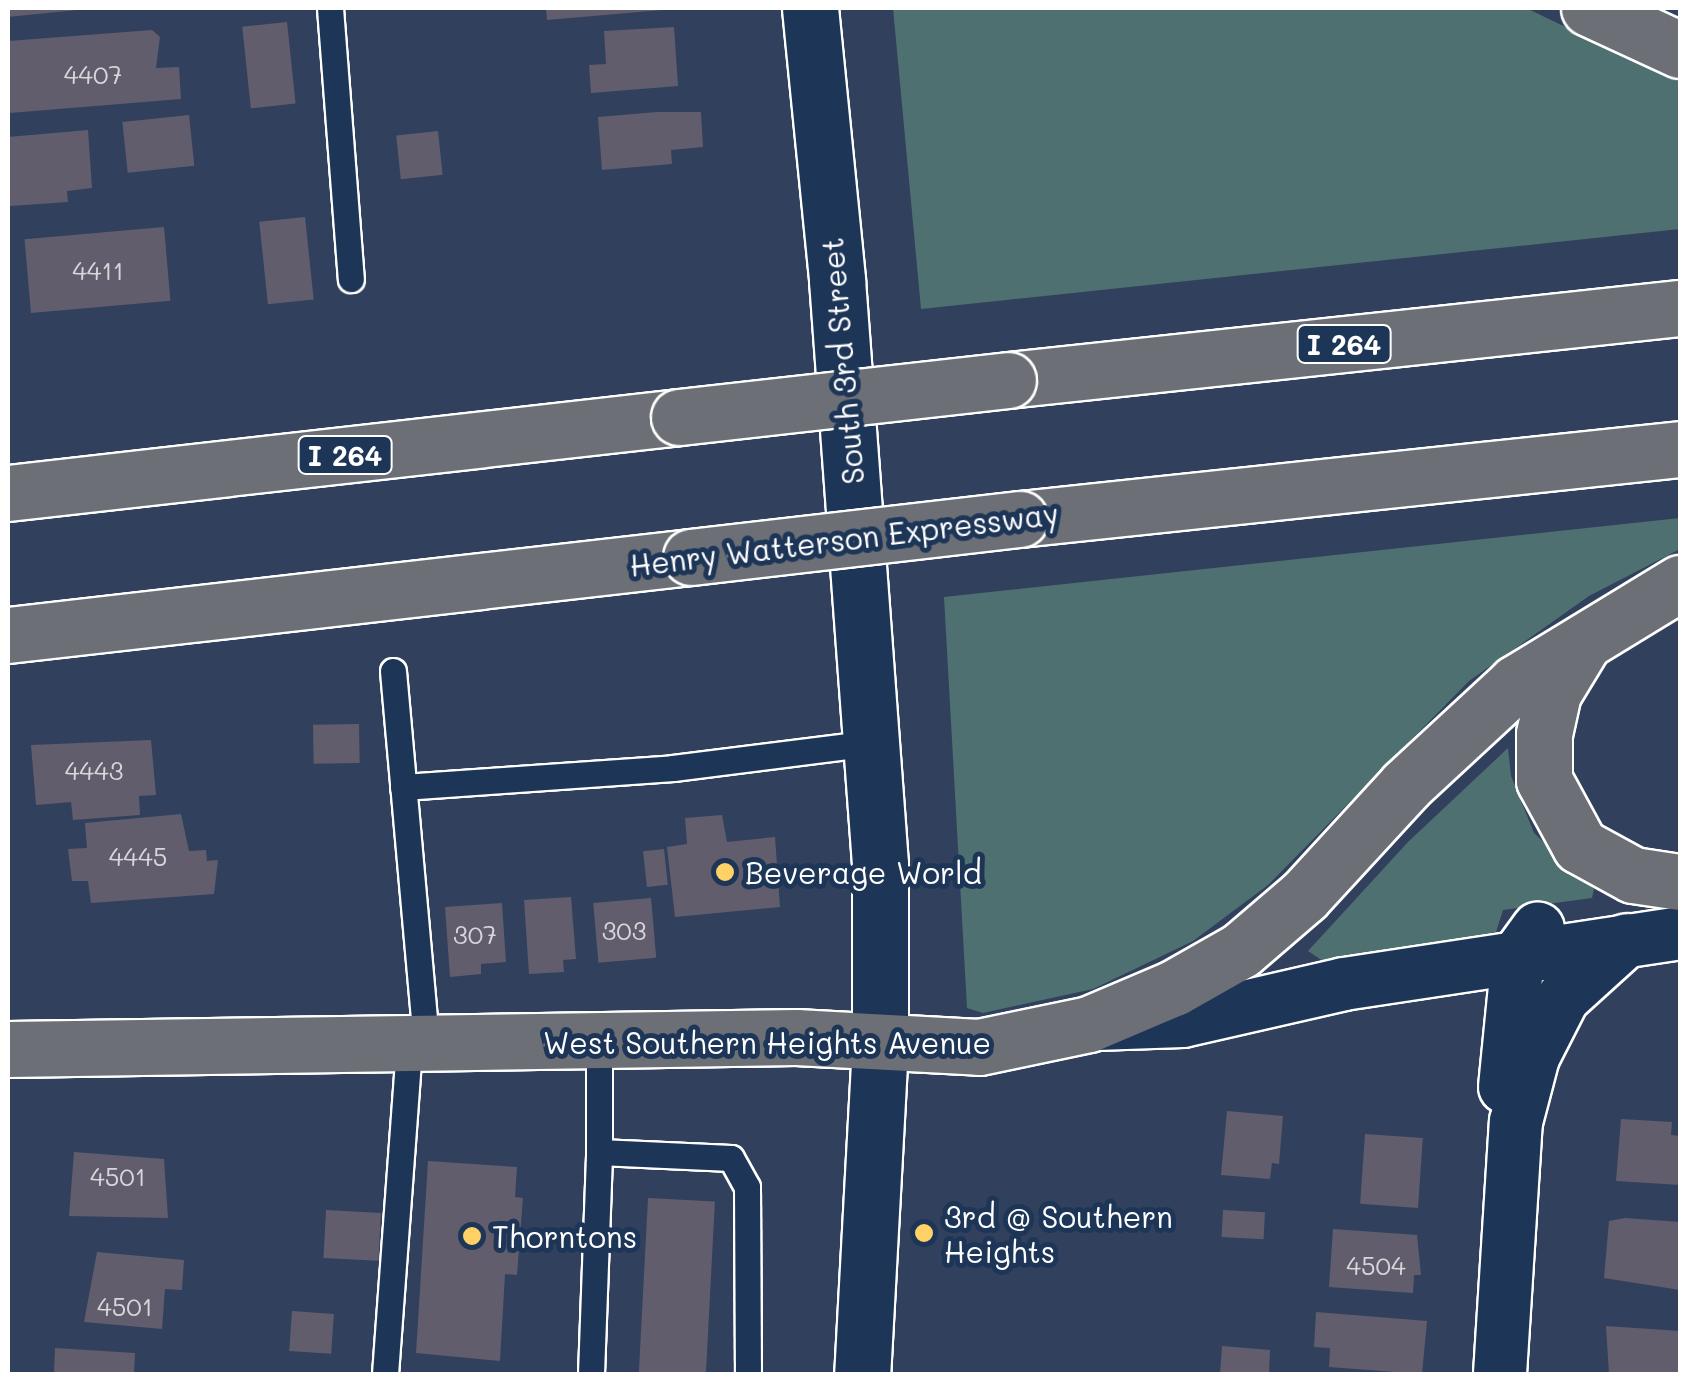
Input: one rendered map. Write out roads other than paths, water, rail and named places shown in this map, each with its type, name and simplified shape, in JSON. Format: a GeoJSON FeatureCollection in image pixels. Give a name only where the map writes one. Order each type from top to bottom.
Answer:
{"type":"FeatureCollection","features":[{"type":"Feature","properties":{"kind":"main road","name":"South 3rd Street"},"geometry":{"type":"LineString","coordinates":[[810,8],[872,743],[881,899],[880,1045],[862,1374]]}},
{"type":"Feature","properties":{"kind":"main road"},"geometry":{"type":"LineString","coordinates":[[1589,8],[1680,50]]}},
{"type":"Feature","properties":{"kind":"main road","name":"I 264"},"geometry":{"type":"LineString","coordinates":[[9,493],[1680,308]]}},
{"type":"Feature","properties":{"kind":"main road","name":"Henry Watterson Expressway"},"geometry":{"type":"LineString","coordinates":[[16,634],[1020,519],[1680,449]]}},
{"type":"Feature","properties":{"kind":"main road"},"geometry":{"type":"LineString","coordinates":[[1089,1024],[1174,988],[1241,950],[1304,896],[1406,785],[1516,683],[1588,635],[1680,583]]}},
{"type":"Feature","properties":{"kind":"main road"},"geometry":{"type":"LineString","coordinates":[[1588,635],[1553,693],[1544,734],[1544,780],[1580,846],[1634,875],[1680,882]]}},
{"type":"Feature","properties":{"kind":"main road","name":"West Southern Heights Avenue"},"geometry":{"type":"LineString","coordinates":[[8,1049],[796,1037],[880,1045],[979,1047],[1089,1024]]}},
{"type":"Feature","properties":{"kind":"street"},"geometry":{"type":"LineString","coordinates":[[1516,1122],[1504,1096],[1518,956],[1544,921],[1680,904]]}},
{"type":"Feature","properties":{"kind":"street","name":"West Southern Heights Avenue"},"geometry":{"type":"LineString","coordinates":[[1089,1024],[1183,1021],[1518,956],[1680,933]]}},
{"type":"Feature","properties":{"kind":"street"},"geometry":{"type":"LineString","coordinates":[[1500,1374],[1516,1122],[1534,1057],[1563,998],[1628,940]]}},
{"type":"Feature","properties":{"kind":"lane"},"geometry":{"type":"LineString","coordinates":[[330,8],[351,279]]}},
{"type":"Feature","properties":{"kind":"lane"},"geometry":{"type":"LineString","coordinates":[[385,1374],[418,1044],[393,671]]}},
{"type":"Feature","properties":{"kind":"lane"},"geometry":{"type":"LineString","coordinates":[[402,786],[673,768],[872,743]]}},
{"type":"Feature","properties":{"kind":"lane"},"geometry":{"type":"LineString","coordinates":[[591,1374],[599,1041]]}},
{"type":"Feature","properties":{"kind":"lane"},"geometry":{"type":"LineString","coordinates":[[599,1152],[731,1158],[747,1187],[753,1331],[748,1374]]}},
{"type":"Feature","properties":{"kind":"place","name":"Beverage World"},"geometry":{"type":"Point","coordinates":[725,872]}},
{"type":"Feature","properties":{"kind":"place","name":"3rd @ Southern Heights"},"geometry":{"type":"Point","coordinates":[924,1233]}},
{"type":"Feature","properties":{"kind":"place","name":"Thorntons"},"geometry":{"type":"Point","coordinates":[472,1236]}}]}
